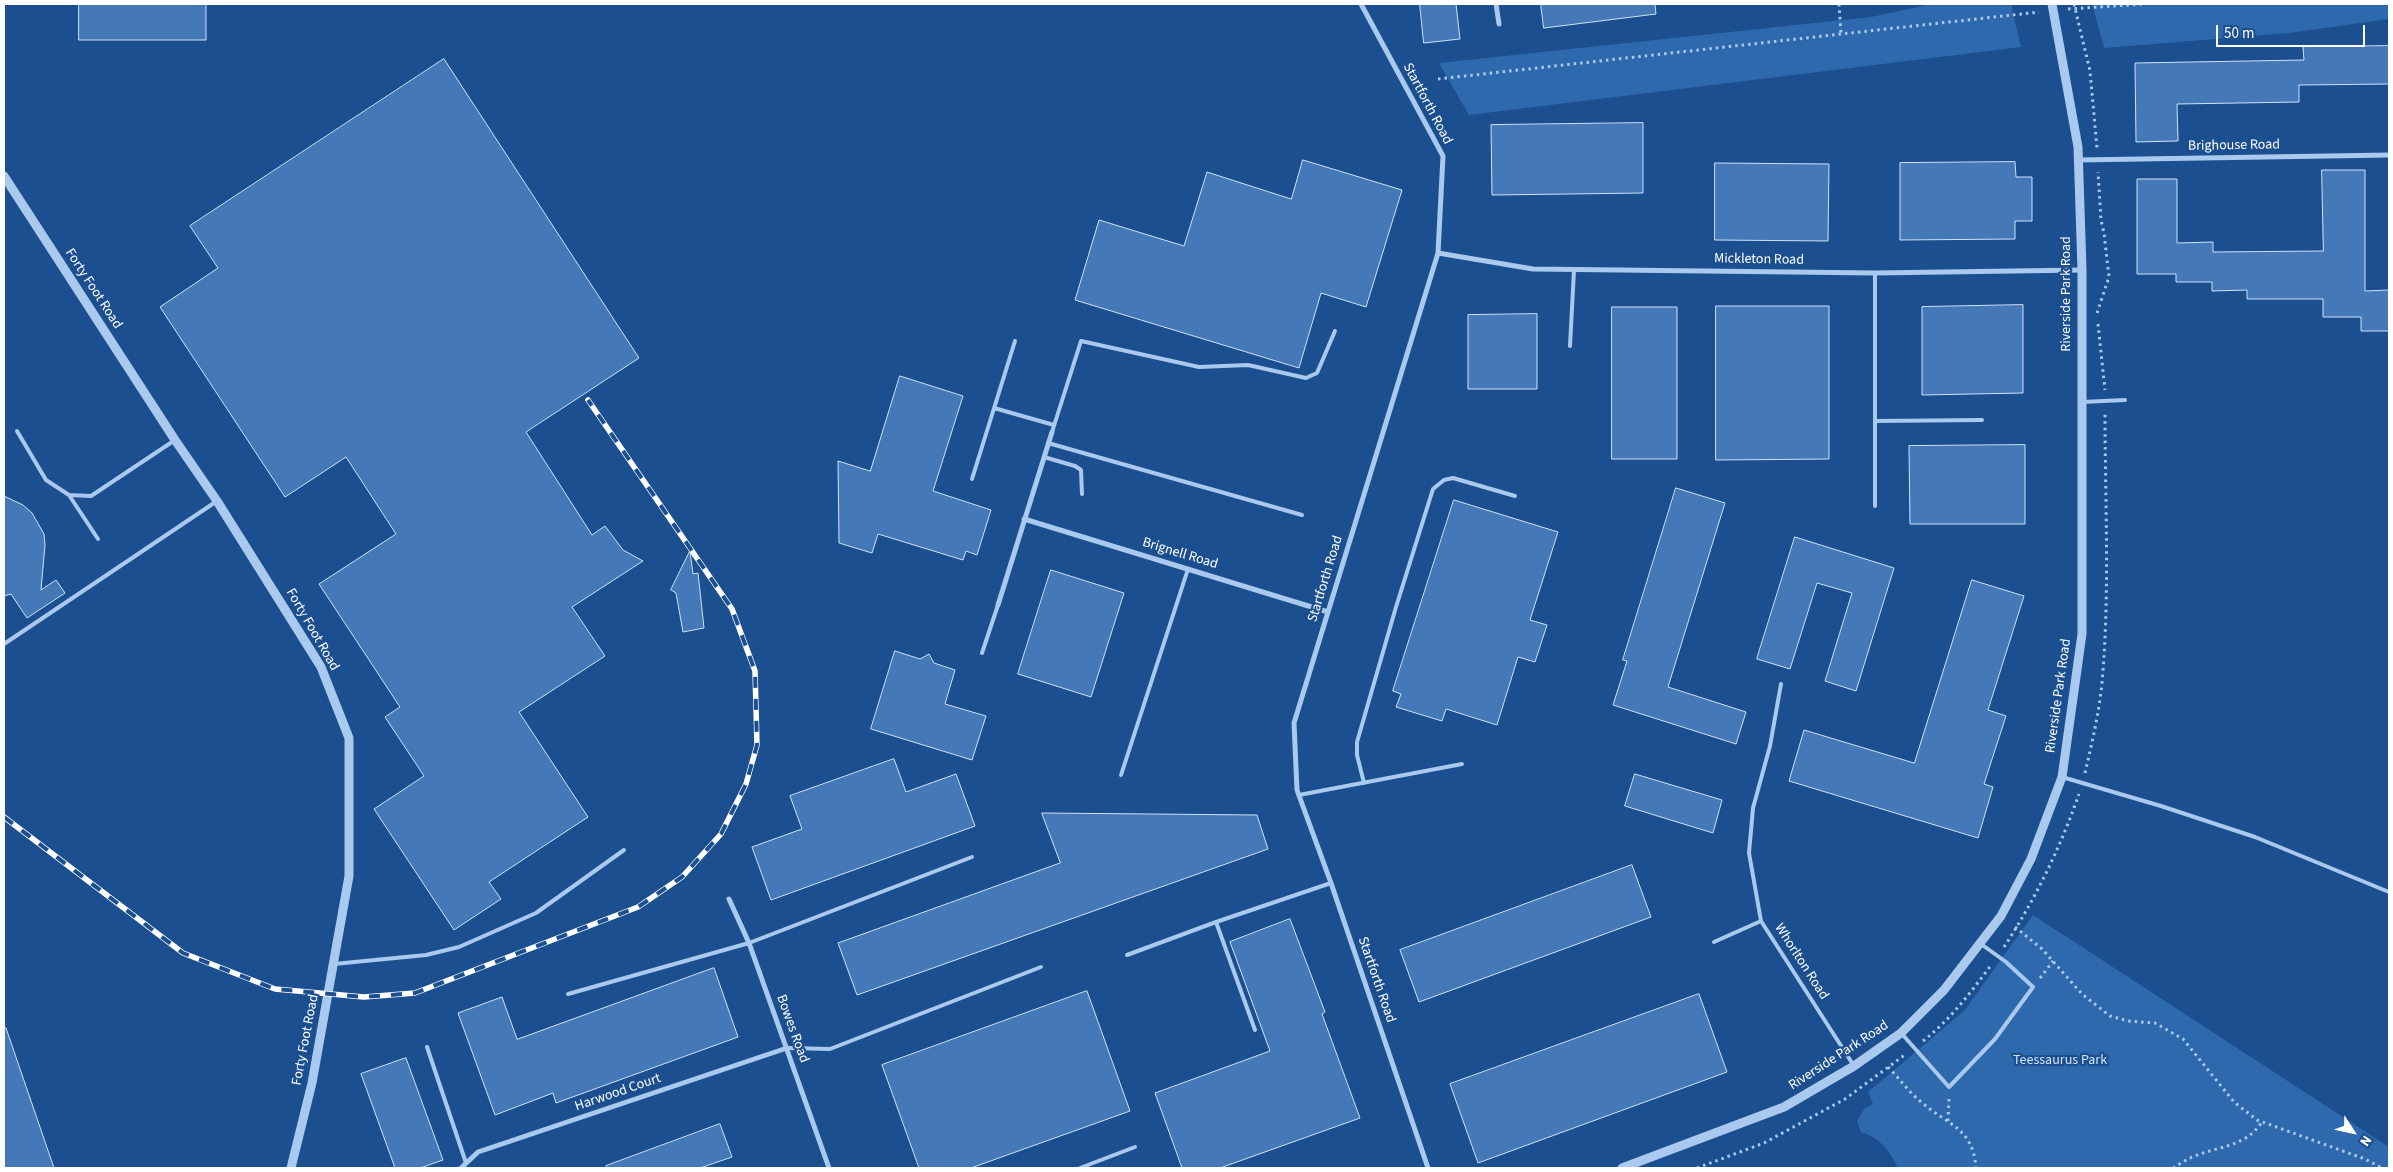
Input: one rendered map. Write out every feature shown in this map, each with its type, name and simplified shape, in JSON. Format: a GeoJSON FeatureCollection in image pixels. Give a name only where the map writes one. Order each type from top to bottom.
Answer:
{"type":"FeatureCollection","features":[{"type":"Feature","properties":{"kind":"street","name":"Startforth Road"},"geometry":{"type":"LineString","coordinates":[[1360,4],[1443,156],[1438,253],[1294,723],[1299,795],[1428,1168]]}},
{"type":"Feature","properties":{"kind":"street"},"geometry":{"type":"LineString","coordinates":[[1496,4],[1499,24]]}},
{"type":"Feature","properties":{"kind":"street","name":"Riverside Park Road"},"geometry":{"type":"LineString","coordinates":[[1622,1168],[1784,1107],[1854,1066],[1901,1033],[1944,990],[2001,916],[2031,859],[2062,777],[2082,634],[2082,270],[2078,147],[2053,7]]}},
{"type":"Feature","properties":{"kind":"street","name":"Brighouse Road"},"geometry":{"type":"LineString","coordinates":[[2079,160],[2389,155]]}},
{"type":"Feature","properties":{"kind":"street","name":"Forty Foot Road"},"geometry":{"type":"LineString","coordinates":[[4,176],[175,440],[217,501],[322,667],[349,738],[349,876],[312,1083],[291,1168]]}},
{"type":"Feature","properties":{"kind":"street","name":"Mickleton Road"},"geometry":{"type":"LineString","coordinates":[[1438,253],[1533,269],[1876,273],[2082,270]]}},
{"type":"Feature","properties":{"kind":"street"},"geometry":{"type":"LineString","coordinates":[[998,605],[1052,432]]}},
{"type":"Feature","properties":{"kind":"street","name":"Brignell Road"},"geometry":{"type":"LineString","coordinates":[[1024,519],[1328,612]]}},
{"type":"Feature","properties":{"kind":"street","name":"Bowes Road"},"geometry":{"type":"LineString","coordinates":[[729,899],[750,943],[829,1168]]}},
{"type":"Feature","properties":{"kind":"street","name":"Harwood Court"},"geometry":{"type":"LineString","coordinates":[[461,1168],[478,1152],[787,1048]]}},
{"type":"Feature","properties":{"kind":"lane"},"geometry":{"type":"LineString","coordinates":[[1570,346],[1574,270]]}},
{"type":"Feature","properties":{"kind":"lane"},"geometry":{"type":"LineString","coordinates":[[1875,506],[1876,273]]}},
{"type":"Feature","properties":{"kind":"lane"},"geometry":{"type":"LineString","coordinates":[[1052,432],[1081,341],[1199,367],[1248,365],[1306,378],[1318,373],[1335,331]]}},
{"type":"Feature","properties":{"kind":"lane"},"geometry":{"type":"LineString","coordinates":[[972,479],[1015,340]]}},
{"type":"Feature","properties":{"kind":"lane"},"geometry":{"type":"LineString","coordinates":[[2082,402],[2125,400]]}},
{"type":"Feature","properties":{"kind":"lane"},"geometry":{"type":"LineString","coordinates":[[994,408],[1054,425]]}},
{"type":"Feature","properties":{"kind":"lane"},"geometry":{"type":"LineString","coordinates":[[1875,421],[1982,420]]}},
{"type":"Feature","properties":{"kind":"lane"},"geometry":{"type":"LineString","coordinates":[[18,431],[46,480],[70,496],[98,539]]}},
{"type":"Feature","properties":{"kind":"lane"},"geometry":{"type":"LineString","coordinates":[[70,496],[91,496],[175,440]]}},
{"type":"Feature","properties":{"kind":"lane"},"geometry":{"type":"LineString","coordinates":[[1048,443],[1302,515]]}},
{"type":"Feature","properties":{"kind":"lane"},"geometry":{"type":"LineString","coordinates":[[1044,457],[1075,466],[1080,470],[1082,494]]}},
{"type":"Feature","properties":{"kind":"lane"},"geometry":{"type":"LineString","coordinates":[[1364,783],[1357,755],[1357,742],[1433,489],[1444,480],[1453,478],[1515,496]]}},
{"type":"Feature","properties":{"kind":"lane"},"geometry":{"type":"LineString","coordinates":[[4,644],[217,501]]}},
{"type":"Feature","properties":{"kind":"lane"},"geometry":{"type":"LineString","coordinates":[[1122,775],[1188,569]]}},
{"type":"Feature","properties":{"kind":"lane"},"geometry":{"type":"LineString","coordinates":[[982,653],[998,605]]}},
{"type":"Feature","properties":{"kind":"lane","name":"Whorlton Road"},"geometry":{"type":"LineString","coordinates":[[1781,684],[1770,746],[1753,808],[1749,853],[1761,921],[1854,1066]]}},
{"type":"Feature","properties":{"kind":"lane"},"geometry":{"type":"LineString","coordinates":[[1299,795],[1462,764]]}},
{"type":"Feature","properties":{"kind":"lane"},"geometry":{"type":"LineString","coordinates":[[2062,777],[2161,806],[2254,837],[2389,892]]}},
{"type":"Feature","properties":{"kind":"lane"},"geometry":{"type":"LineString","coordinates":[[334,964],[426,955],[459,947],[536,913],[624,850]]}},
{"type":"Feature","properties":{"kind":"lane"},"geometry":{"type":"LineString","coordinates":[[568,994],[750,943],[972,857]]}},
{"type":"Feature","properties":{"kind":"lane"},"geometry":{"type":"LineString","coordinates":[[1128,955],[1216,922],[1331,883]]}},
{"type":"Feature","properties":{"kind":"lane"},"geometry":{"type":"LineString","coordinates":[[1714,942],[1761,921]]}},
{"type":"Feature","properties":{"kind":"lane"},"geometry":{"type":"LineString","coordinates":[[1216,922],[1255,1030]]}},
{"type":"Feature","properties":{"kind":"lane"},"geometry":{"type":"LineString","coordinates":[[1901,1033],[1949,1087],[1995,1039],[2033,986],[1981,944]]}},
{"type":"Feature","properties":{"kind":"lane"},"geometry":{"type":"LineString","coordinates":[[787,1048],[830,1049],[1041,967]]}},
{"type":"Feature","properties":{"kind":"lane"},"geometry":{"type":"LineString","coordinates":[[427,1047],[466,1163]]}},
{"type":"Feature","properties":{"kind":"lane"},"geometry":{"type":"LineString","coordinates":[[1080,1168],[1135,1147]]}},
{"type":"Feature","properties":{"kind":"path"},"geometry":{"type":"LineString","coordinates":[[1839,4],[1841,34]]}},
{"type":"Feature","properties":{"kind":"path"},"geometry":{"type":"LineString","coordinates":[[1438,79],[1841,34],[2053,7],[2144,4]]}},
{"type":"Feature","properties":{"kind":"path"},"geometry":{"type":"LineString","coordinates":[[2001,916],[2042,949],[2082,994],[2110,1016],[2128,1021],[2155,1023],[2183,1039],[2234,1102],[2262,1122],[2365,1159],[2382,1168]]}},
{"type":"Feature","properties":{"kind":"path"},"geometry":{"type":"LineString","coordinates":[[2033,986],[2053,961]]}},
{"type":"Feature","properties":{"kind":"path"},"geometry":{"type":"LineString","coordinates":[[1697,1168],[1764,1143],[1845,1099],[1888,1067],[1918,1099],[1961,1132],[1975,1150],[1976,1168]]}},
{"type":"Feature","properties":{"kind":"path"},"geometry":{"type":"LineString","coordinates":[[1948,1121],[1949,1087]]}},
{"type":"Feature","properties":{"kind":"path"},"geometry":{"type":"LineString","coordinates":[[2172,1168],[2190,1158],[2243,1141],[2255,1132],[2262,1122]]}},
{"type":"Feature","properties":{"kind":"green space"},"geometry":{"type":"Polygon","coordinates":[[[1932,4],[2011,4],[2021,47],[1469,115],[1439,63],[1871,17],[1932,4]]]}},
{"type":"Feature","properties":{"kind":"green space"},"geometry":{"type":"Polygon","coordinates":[[[2092,4],[2389,4],[2389,19],[2289,33],[2104,48],[2092,4]]]}},
{"type":"Feature","properties":{"kind":"green space","name":"Teessaurus Park"},"geometry":{"type":"Polygon","coordinates":[[[2033,915],[2389,1147],[2389,1168],[1898,1168],[1884,1146],[1874,1138],[1861,1132],[1857,1121],[1864,1109],[1873,1104],[1868,1092],[1964,1011],[2033,915]]]}},
{"type":"Feature","properties":{"kind":"building"},"geometry":{"type":"Polygon","coordinates":[[[79,4],[206,4],[206,40],[79,40],[79,4]]]}},
{"type":"Feature","properties":{"kind":"building"},"geometry":{"type":"Polygon","coordinates":[[[1420,4],[1456,4],[1460,39],[1424,43],[1420,4]]]}},
{"type":"Feature","properties":{"kind":"building"},"geometry":{"type":"Polygon","coordinates":[[[1541,4],[1655,4],[1656,14],[1544,28],[1541,4]]]}},
{"type":"Feature","properties":{"kind":"building"},"geometry":{"type":"Polygon","coordinates":[[[2389,46],[2389,84],[2299,85],[2299,102],[2177,104],[2178,141],[2136,142],[2135,63],[2304,60],[2303,47],[2389,46]]]}},
{"type":"Feature","properties":{"kind":"building"},"geometry":{"type":"Polygon","coordinates":[[[444,59],[639,358],[526,432],[592,535],[605,526],[623,550],[643,561],[572,607],[605,656],[519,712],[588,817],[489,882],[501,899],[454,930],[374,809],[424,776],[385,717],[400,707],[319,584],[396,534],[346,457],[285,497],[160,307],[218,268],[190,226],[444,59]]]}},
{"type":"Feature","properties":{"kind":"building"},"geometry":{"type":"Polygon","coordinates":[[[1643,123],[1643,193],[1492,195],[1491,125],[1643,123]]]}},
{"type":"Feature","properties":{"kind":"building"},"geometry":{"type":"Polygon","coordinates":[[[1303,160],[1402,190],[1366,307],[1321,293],[1299,368],[1075,300],[1099,220],[1184,246],[1207,172],[1291,199],[1303,160]]]}},
{"type":"Feature","properties":{"kind":"building"},"geometry":{"type":"Polygon","coordinates":[[[2015,162],[2016,177],[2032,177],[2032,221],[2015,221],[2015,239],[1900,240],[1900,163],[2015,162]]]}},
{"type":"Feature","properties":{"kind":"building"},"geometry":{"type":"Polygon","coordinates":[[[1715,163],[1829,164],[1828,241],[1715,240],[1715,163]]]}},
{"type":"Feature","properties":{"kind":"building"},"geometry":{"type":"Polygon","coordinates":[[[2322,170],[2365,170],[2365,291],[2389,290],[2389,331],[2361,331],[2361,317],[2323,317],[2323,299],[2247,299],[2247,290],[2212,291],[2212,282],[2176,282],[2176,274],[2137,274],[2137,179],[2177,179],[2177,243],[2213,242],[2213,252],[2323,251],[2322,170]]]}},
{"type":"Feature","properties":{"kind":"building"},"geometry":{"type":"Polygon","coordinates":[[[2023,305],[2023,393],[1922,395],[1922,307],[2023,305]]]}},
{"type":"Feature","properties":{"kind":"building"},"geometry":{"type":"Polygon","coordinates":[[[1716,306],[1829,306],[1829,459],[1716,460],[1716,306]]]}},
{"type":"Feature","properties":{"kind":"building"},"geometry":{"type":"Polygon","coordinates":[[[1612,307],[1677,307],[1677,459],[1612,459],[1612,307]]]}},
{"type":"Feature","properties":{"kind":"building"},"geometry":{"type":"Polygon","coordinates":[[[1537,314],[1537,389],[1468,389],[1468,315],[1537,314]]]}},
{"type":"Feature","properties":{"kind":"building"},"geometry":{"type":"Polygon","coordinates":[[[900,376],[963,396],[933,491],[991,510],[977,555],[966,551],[963,560],[878,534],[872,553],[839,543],[838,461],[870,471],[900,376]]]}},
{"type":"Feature","properties":{"kind":"building"},"geometry":{"type":"Polygon","coordinates":[[[2025,445],[2025,524],[1910,524],[1909,446],[2025,445]]]}},
{"type":"Feature","properties":{"kind":"building"},"geometry":{"type":"Polygon","coordinates":[[[1676,488],[1725,503],[1668,687],[1746,712],[1736,744],[1613,705],[1627,661],[1623,660],[1676,488]]]}},
{"type":"Feature","properties":{"kind":"building"},"geometry":{"type":"Polygon","coordinates":[[[4,496],[23,505],[32,513],[44,534],[45,545],[41,590],[56,580],[65,593],[27,618],[11,594],[4,596],[4,496]]]}},
{"type":"Feature","properties":{"kind":"building"},"geometry":{"type":"Polygon","coordinates":[[[1454,500],[1558,532],[1530,620],[1547,625],[1535,662],[1518,657],[1497,725],[1446,709],[1442,721],[1396,707],[1401,694],[1393,691],[1454,500]]]}},
{"type":"Feature","properties":{"kind":"building"},"geometry":{"type":"Polygon","coordinates":[[[1795,537],[1894,568],[1856,691],[1825,681],[1852,593],[1817,583],[1790,669],[1757,659],[1795,537]]]}},
{"type":"Feature","properties":{"kind":"building"},"geometry":{"type":"Polygon","coordinates":[[[690,551],[693,574],[698,573],[704,628],[683,632],[676,593],[671,590],[690,551]]]}},
{"type":"Feature","properties":{"kind":"building"},"geometry":{"type":"Polygon","coordinates":[[[1051,570],[1124,593],[1091,697],[1018,674],[1051,570]]]}},
{"type":"Feature","properties":{"kind":"building"},"geometry":{"type":"Polygon","coordinates":[[[1972,580],[2024,596],[1988,710],[2006,716],[1984,784],[1993,787],[1978,838],[1789,781],[1804,730],[1914,763],[1972,580]]]}},
{"type":"Feature","properties":{"kind":"building"},"geometry":{"type":"Polygon","coordinates":[[[895,651],[920,659],[929,654],[934,663],[955,670],[945,704],[986,716],[972,760],[871,729],[895,651]]]}},
{"type":"Feature","properties":{"kind":"building"},"geometry":{"type":"Polygon","coordinates":[[[894,759],[906,792],[956,774],[975,826],[771,900],[752,847],[802,829],[790,796],[894,759]]]}},
{"type":"Feature","properties":{"kind":"building"},"geometry":{"type":"Polygon","coordinates":[[[1635,774],[1722,800],[1713,833],[1625,806],[1635,774]]]}},
{"type":"Feature","properties":{"kind":"building"},"geometry":{"type":"Polygon","coordinates":[[[1042,813],[1257,815],[1268,849],[857,995],[838,943],[1060,863],[1042,813]]]}},
{"type":"Feature","properties":{"kind":"building"},"geometry":{"type":"Polygon","coordinates":[[[1632,865],[1651,917],[1419,1002],[1400,950],[1632,865]]]}},
{"type":"Feature","properties":{"kind":"building"},"geometry":{"type":"Polygon","coordinates":[[[1290,919],[1325,1012],[1322,1014],[1360,1118],[1220,1168],[1182,1168],[1155,1093],[1270,1051],[1230,942],[1290,919]]]}},
{"type":"Feature","properties":{"kind":"building"},"geometry":{"type":"Polygon","coordinates":[[[714,968],[738,1037],[556,1103],[553,1093],[495,1115],[458,1013],[502,997],[517,1039],[714,968]]]}},
{"type":"Feature","properties":{"kind":"building"},"geometry":{"type":"Polygon","coordinates":[[[1087,991],[1130,1111],[971,1168],[919,1168],[882,1065],[1087,991]]]}},
{"type":"Feature","properties":{"kind":"building"},"geometry":{"type":"Polygon","coordinates":[[[1699,994],[1727,1072],[1478,1163],[1450,1084],[1699,994]]]}},
{"type":"Feature","properties":{"kind":"building"},"geometry":{"type":"Polygon","coordinates":[[[6,1028],[54,1168],[4,1168],[4,1029],[6,1028]]]}},
{"type":"Feature","properties":{"kind":"building"},"geometry":{"type":"Polygon","coordinates":[[[406,1058],[443,1160],[420,1168],[395,1168],[361,1074],[406,1058]]]}},
{"type":"Feature","properties":{"kind":"building"},"geometry":{"type":"Polygon","coordinates":[[[720,1124],[732,1157],[700,1168],[606,1168],[606,1166],[720,1124]]]}},
{"type":"Feature","properties":{"kind":"railway"},"geometry":{"type":"LineString","coordinates":[[4,817],[183,953],[275,989],[364,997],[415,993],[638,907],[682,877],[721,834],[746,784],[757,745],[755,671],[732,609],[588,400]]}}]}
